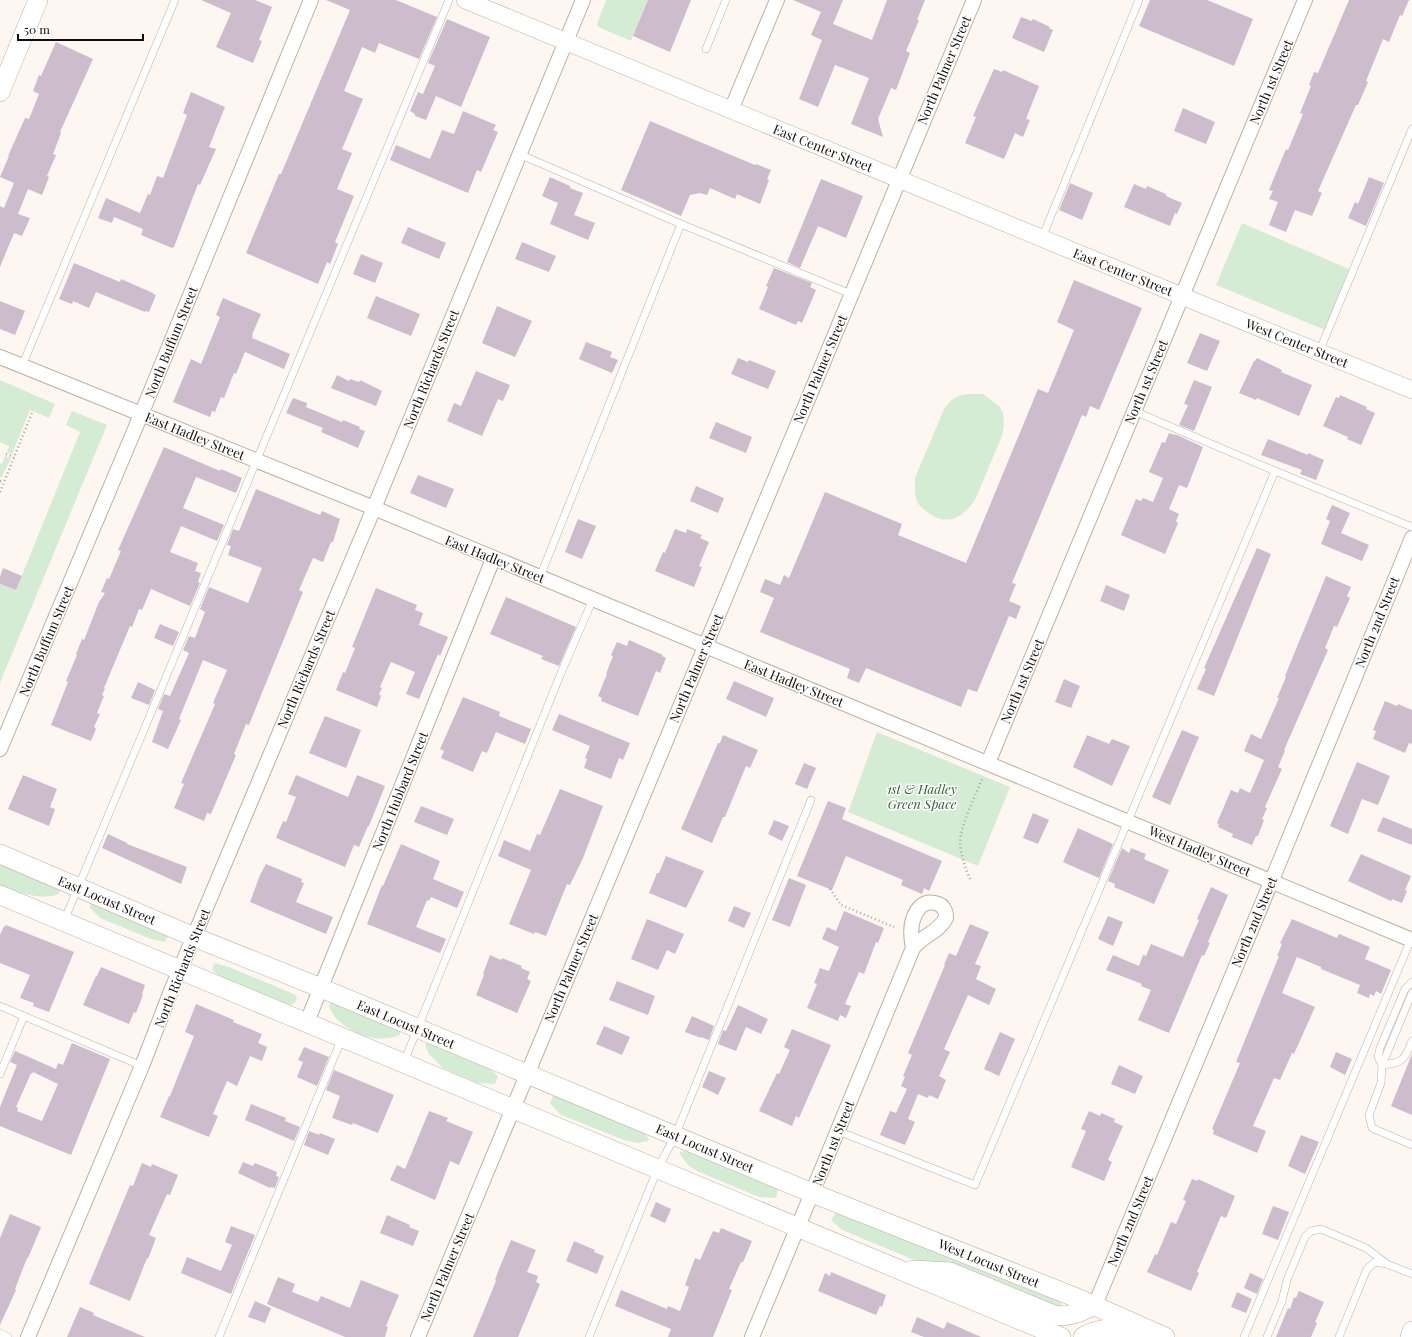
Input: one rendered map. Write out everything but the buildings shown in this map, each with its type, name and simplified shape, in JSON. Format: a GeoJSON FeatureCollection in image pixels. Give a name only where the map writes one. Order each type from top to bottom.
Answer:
{"type":"FeatureCollection","features":[{"type":"Feature","properties":{"kind":"main road"},"geometry":{"type":"LineString","coordinates":[[0,92],[38,0]]}},
{"type":"Feature","properties":{"kind":"main road","name":"East Locust Street"},"geometry":{"type":"LineString","coordinates":[[0,854],[194,937],[321,988],[812,1193]]}},
{"type":"Feature","properties":{"kind":"main road"},"geometry":{"type":"LineString","coordinates":[[0,895],[1061,1337]]}},
{"type":"Feature","properties":{"kind":"main road","name":"West Locust Street"},"geometry":{"type":"LineString","coordinates":[[812,1193],[1094,1306],[1165,1337]]}},
{"type":"Feature","properties":{"kind":"main road"},"geometry":{"type":"LineString","coordinates":[[901,1270],[950,1272],[1054,1315],[1075,1315],[1094,1306]]}},
{"type":"Feature","properties":{"kind":"main road"},"geometry":{"type":"LineString","coordinates":[[1083,1337],[1095,1331],[1110,1327],[1123,1330],[1139,1337]]}},
{"type":"Feature","properties":{"kind":"main road"},"geometry":{"type":"LineString","coordinates":[[1410,1337],[1412,1331]]}},
{"type":"Feature","properties":{"kind":"street","name":"North Buffum Street"},"geometry":{"type":"LineString","coordinates":[[0,749],[141,414],[311,0]]}},
{"type":"Feature","properties":{"kind":"street","name":"East Center Street"},"geometry":{"type":"LineString","coordinates":[[465,0],[1182,296]]}},
{"type":"Feature","properties":{"kind":"street","name":"North Richards Street"},"geometry":{"type":"LineString","coordinates":[[28,1337],[374,508],[583,0]]}},
{"type":"Feature","properties":{"kind":"street"},"geometry":{"type":"LineString","coordinates":[[731,110],[776,0]]}},
{"type":"Feature","properties":{"kind":"street","name":"North Palmer Street"},"geometry":{"type":"LineString","coordinates":[[418,1337],[974,0]]}},
{"type":"Feature","properties":{"kind":"street","name":"North 1st Street"},"geometry":{"type":"LineString","coordinates":[[988,763],[1305,0]]}},
{"type":"Feature","properties":{"kind":"street","name":"West Center Street"},"geometry":{"type":"LineString","coordinates":[[1182,296],[1412,390]]}},
{"type":"Feature","properties":{"kind":"street","name":"East Hadley Street"},"geometry":{"type":"LineString","coordinates":[[0,357],[374,508],[493,559],[540,577],[988,763]]}},
{"type":"Feature","properties":{"kind":"street","name":"North 2nd Street"},"geometry":{"type":"LineString","coordinates":[[1094,1306],[1412,538]]}},
{"type":"Feature","properties":{"kind":"street","name":"North Hubbard Street"},"geometry":{"type":"LineString","coordinates":[[307,1022],[493,559]]}},
{"type":"Feature","properties":{"kind":"street","name":"West Hadley Street"},"geometry":{"type":"LineString","coordinates":[[988,763],[1411,938]]}},
{"type":"Feature","properties":{"kind":"street","name":"North 1st Street"},"geometry":{"type":"LineString","coordinates":[[752,1337],[913,948]]}},
{"type":"Feature","properties":{"kind":"lane"},"geometry":{"type":"LineString","coordinates":[[22,366],[175,0]]}},
{"type":"Feature","properties":{"kind":"lane"},"geometry":{"type":"LineString","coordinates":[[64,922],[449,0]]}},
{"type":"Feature","properties":{"kind":"lane"},"geometry":{"type":"LineString","coordinates":[[706,49],[726,0]]}},
{"type":"Feature","properties":{"kind":"lane"},"geometry":{"type":"LineString","coordinates":[[1042,238],[1139,0]]}},
{"type":"Feature","properties":{"kind":"lane"},"geometry":{"type":"LineString","coordinates":[[1319,352],[1412,128]]}},
{"type":"Feature","properties":{"kind":"lane"},"geometry":{"type":"LineString","coordinates":[[519,154],[681,224],[851,294]]}},
{"type":"Feature","properties":{"kind":"lane"},"geometry":{"type":"LineString","coordinates":[[540,577],[681,224]]}},
{"type":"Feature","properties":{"kind":"lane"},"geometry":{"type":"LineString","coordinates":[[1134,411],[1412,527]]}},
{"type":"Feature","properties":{"kind":"lane"},"geometry":{"type":"LineString","coordinates":[[838,1130],[975,1185],[1275,471]]}},
{"type":"Feature","properties":{"kind":"lane"},"geometry":{"type":"LineString","coordinates":[[403,1062],[418,1029],[561,673],[593,599]]}},
{"type":"Feature","properties":{"kind":"lane"},"geometry":{"type":"LineString","coordinates":[[589,1337],[658,1168],[675,1136],[811,800]]}},
{"type":"Feature","properties":{"kind":"lane"},"geometry":{"type":"LineString","coordinates":[[1244,1337],[1411,938]]}},
{"type":"Feature","properties":{"kind":"lane"},"geometry":{"type":"LineString","coordinates":[[1382,1065],[1378,1057],[1380,1048],[1405,989],[1412,982]]}},
{"type":"Feature","properties":{"kind":"lane"},"geometry":{"type":"LineString","coordinates":[[1412,993],[1382,1065],[1381,1083],[1369,1115],[1372,1128],[1412,1145]]}},
{"type":"Feature","properties":{"kind":"lane"},"geometry":{"type":"LineString","coordinates":[[0,1006],[142,1066]]}},
{"type":"Feature","properties":{"kind":"lane"},"geometry":{"type":"LineString","coordinates":[[0,1074],[24,1016]]}},
{"type":"Feature","properties":{"kind":"lane"},"geometry":{"type":"LineString","coordinates":[[218,1337],[342,1037]]}},
{"type":"Feature","properties":{"kind":"lane"},"geometry":{"type":"LineString","coordinates":[[1382,1065],[1399,1063],[1405,1057],[1412,1041]]}},
{"type":"Feature","properties":{"kind":"lane"},"geometry":{"type":"LineString","coordinates":[[1267,1337],[1282,1301],[1287,1280],[1305,1237],[1312,1231],[1321,1229],[1366,1248],[1387,1264]]}},
{"type":"Feature","properties":{"kind":"lane"},"geometry":{"type":"LineString","coordinates":[[1339,1337],[1367,1268],[1375,1262],[1387,1264],[1412,1274]]}},
{"type":"Feature","properties":{"kind":"lane"},"geometry":{"type":"LineString","coordinates":[[0,1333],[8,1337]]}},
{"type":"Feature","properties":{"kind":"path"},"geometry":{"type":"LineString","coordinates":[[0,492],[32,412]]}},
{"type":"Feature","properties":{"kind":"path"},"geometry":{"type":"LineString","coordinates":[[6,454],[14,457]]}},
{"type":"Feature","properties":{"kind":"path"},"geometry":{"type":"LineString","coordinates":[[0,481],[4,482]]}},
{"type":"Feature","properties":{"kind":"path"},"geometry":{"type":"LineString","coordinates":[[970,879],[965,866],[960,840],[963,828],[982,779]]}},
{"type":"Feature","properties":{"kind":"path"},"geometry":{"type":"LineString","coordinates":[[830,889],[841,905],[894,927]]}},
{"type":"Feature","properties":{"kind":"green space"},"geometry":{"type":"Polygon","coordinates":[[[606,0],[648,0],[631,41],[598,27],[597,24],[606,0]]]}},
{"type":"Feature","properties":{"kind":"green space"},"geometry":{"type":"Polygon","coordinates":[[[1242,223],[1349,269],[1325,330],[1216,285],[1242,223]]]}},
{"type":"Feature","properties":{"kind":"green space"},"geometry":{"type":"Polygon","coordinates":[[[0,380],[55,404],[49,418],[30,410],[12,454],[7,452],[9,446],[0,442],[0,380]]]}},
{"type":"Feature","properties":{"kind":"green space"},"geometry":{"type":"Polygon","coordinates":[[[983,394],[999,406],[1003,413],[1004,425],[1002,436],[975,500],[960,516],[948,520],[941,519],[934,517],[927,512],[918,502],[915,492],[915,478],[944,409],[955,398],[961,395],[983,394]]]}},
{"type":"Feature","properties":{"kind":"green space"},"geometry":{"type":"Polygon","coordinates":[[[72,411],[107,425],[0,683],[0,584],[16,590],[80,432],[66,425],[72,411]]]}},
{"type":"Feature","properties":{"kind":"green space"},"geometry":{"type":"Polygon","coordinates":[[[5,456],[11,458],[2,477],[0,477],[0,463],[2,464],[5,456]]]}},
{"type":"Feature","properties":{"kind":"green space","name":"1st & Hadley Green Space"},"geometry":{"type":"Polygon","coordinates":[[[877,732],[1010,787],[978,866],[848,812],[877,732]]]}},
{"type":"Feature","properties":{"kind":"green space"},"geometry":{"type":"Polygon","coordinates":[[[0,864],[56,887],[60,891],[59,894],[44,897],[29,895],[0,885],[0,864]]]}},
{"type":"Feature","properties":{"kind":"green space"},"geometry":{"type":"Polygon","coordinates":[[[92,902],[163,932],[168,936],[165,942],[151,939],[100,918],[90,908],[90,904],[92,902]]]}},
{"type":"Feature","properties":{"kind":"green space"},"geometry":{"type":"Polygon","coordinates":[[[214,963],[226,966],[294,994],[297,997],[295,1003],[290,1005],[221,977],[212,970],[214,963]]]}},
{"type":"Feature","properties":{"kind":"green space"},"geometry":{"type":"Polygon","coordinates":[[[331,1002],[400,1030],[400,1035],[383,1039],[366,1036],[350,1030],[332,1013],[329,1006],[331,1002]]]}},
{"type":"Feature","properties":{"kind":"green space"},"geometry":{"type":"Polygon","coordinates":[[[428,1041],[488,1067],[498,1076],[495,1084],[477,1083],[443,1068],[429,1054],[425,1045],[428,1041]]]}},
{"type":"Feature","properties":{"kind":"green space"},"geometry":{"type":"Polygon","coordinates":[[[553,1096],[565,1096],[641,1129],[649,1139],[648,1141],[638,1143],[624,1140],[561,1115],[550,1103],[553,1096]]]}},
{"type":"Feature","properties":{"kind":"green space"},"geometry":{"type":"Polygon","coordinates":[[[691,1150],[778,1189],[776,1198],[759,1197],[699,1172],[689,1166],[679,1152],[691,1150]]]}},
{"type":"Feature","properties":{"kind":"green space"},"geometry":{"type":"Polygon","coordinates":[[[836,1212],[1055,1298],[1062,1304],[1059,1310],[924,1264],[842,1230],[831,1220],[836,1212]]]}}]}
